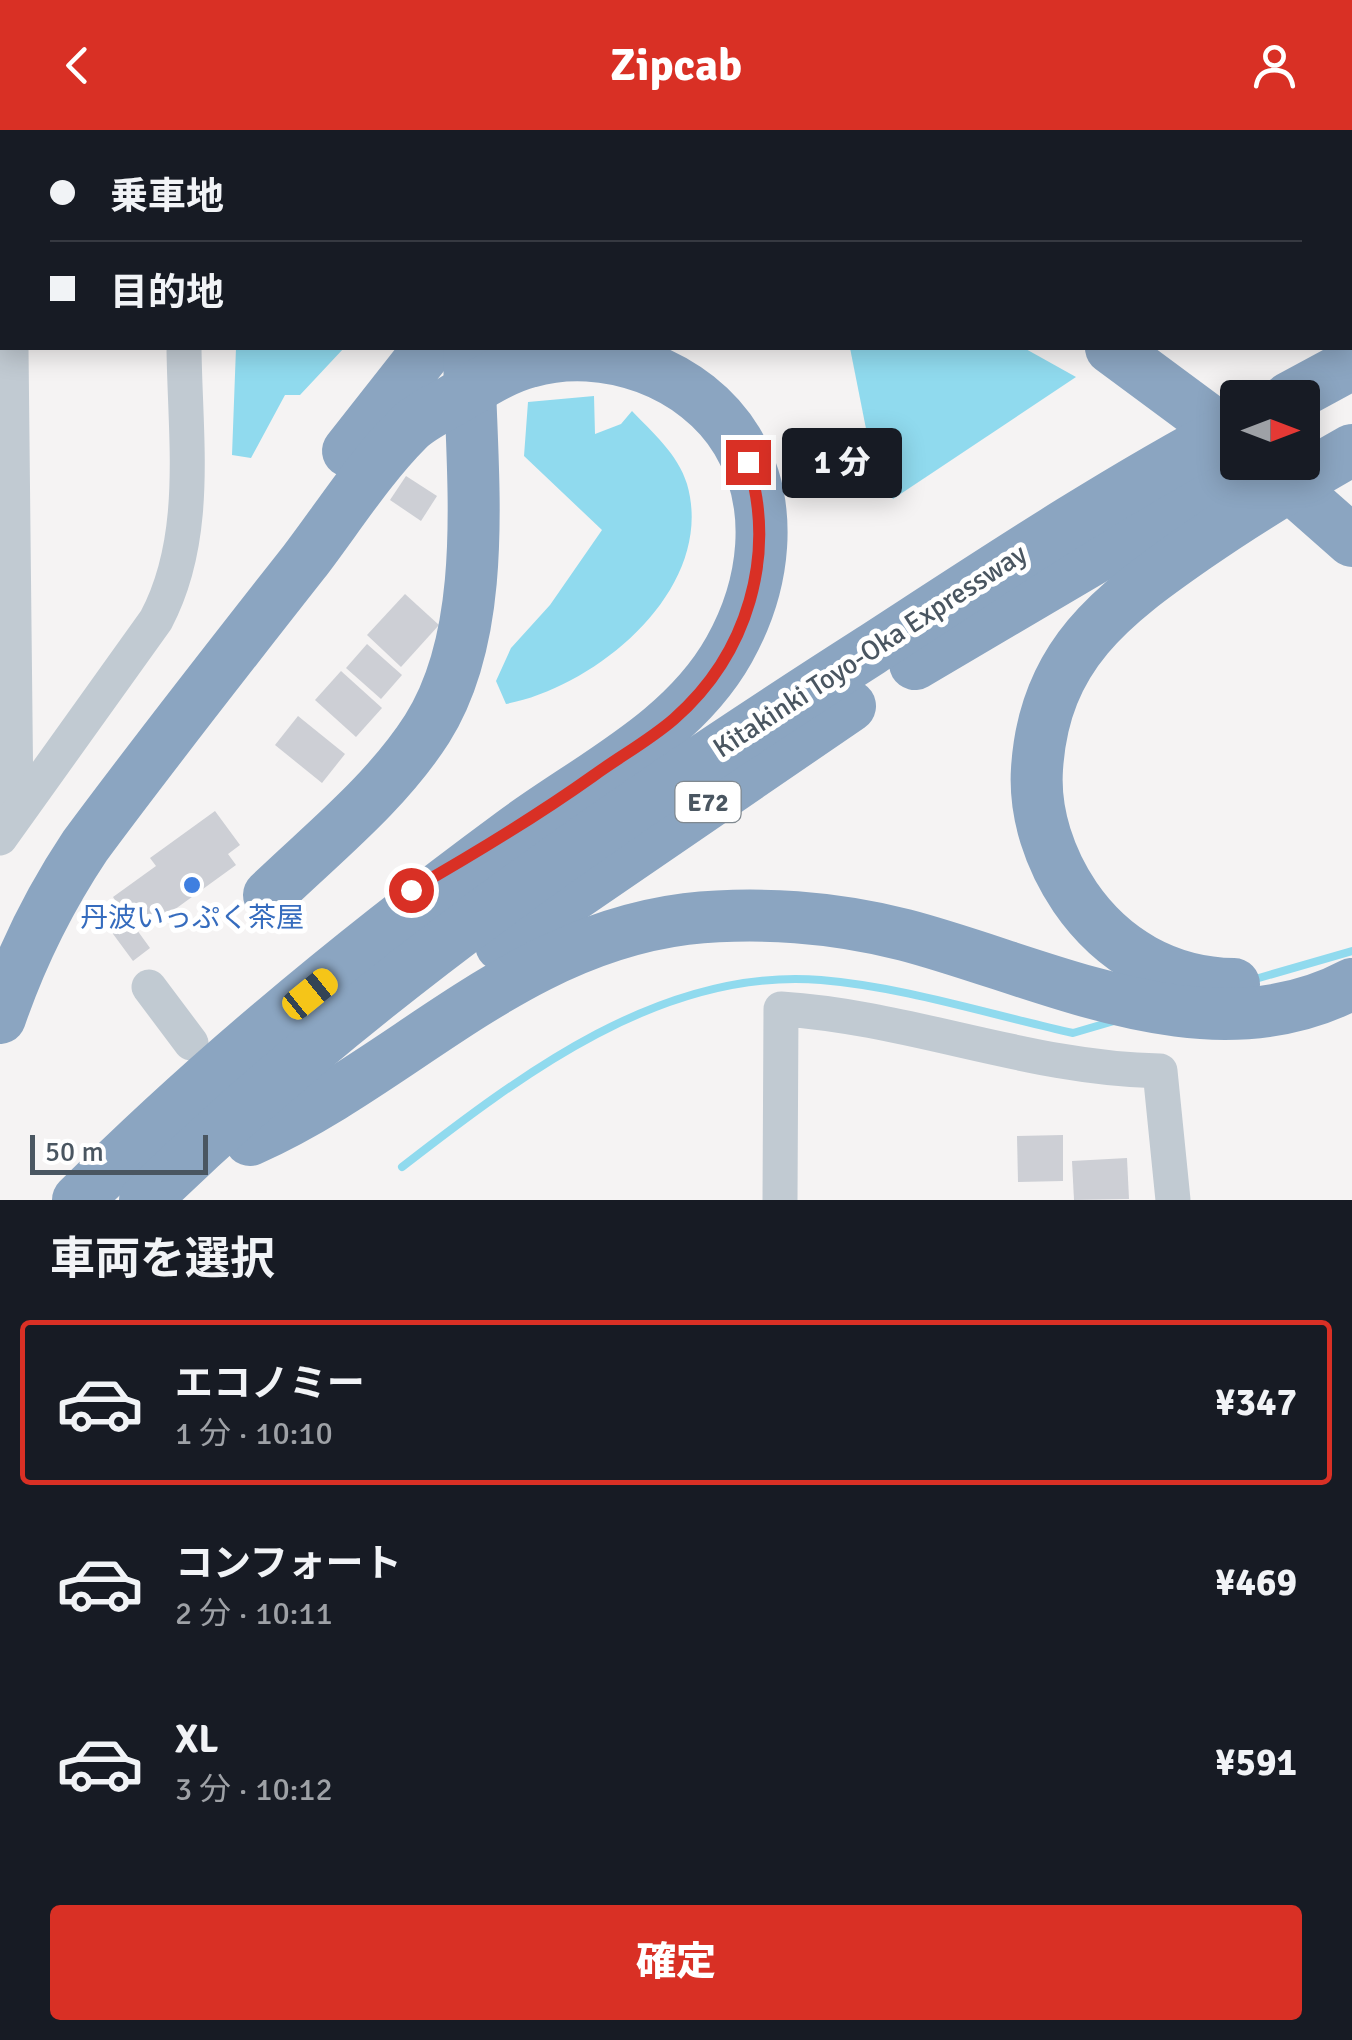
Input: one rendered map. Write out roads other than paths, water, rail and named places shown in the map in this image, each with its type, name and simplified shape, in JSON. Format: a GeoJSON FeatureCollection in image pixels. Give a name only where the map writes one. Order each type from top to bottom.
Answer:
{"type":"FeatureCollection","features":[{"type":"Feature","properties":{"kind":"highway"},"geometry":{"type":"LineString","coordinates":[[0,928],[49,839],[84,790],[427,350]]}},
{"type":"Feature","properties":{"kind":"highway"},"geometry":{"type":"LineString","coordinates":[[0,1018],[36,932],[84,846],[410,426],[458,350]]}},
{"type":"Feature","properties":{"kind":"highway"},"geometry":{"type":"LineString","coordinates":[[269,895],[381,788],[427,729],[449,685],[465,632],[470,536],[469,350]]}},
{"type":"Feature","properties":{"kind":"highway"},"geometry":{"type":"LineString","coordinates":[[1113,350],[1220,443]]}},
{"type":"Feature","properties":{"kind":"highway"},"geometry":{"type":"LineString","coordinates":[[1164,350],[1220,389]]}},
{"type":"Feature","properties":{"kind":"highway"},"geometry":{"type":"LineString","coordinates":[[311,946],[510,834],[674,719],[728,653],[757,580],[762,550],[757,490],[735,436],[691,393],[634,362],[588,354],[532,361],[507,370],[410,426]]}},
{"type":"Feature","properties":{"kind":"highway"},"geometry":{"type":"LineString","coordinates":[[1320,381],[1352,364]]}},
{"type":"Feature","properties":{"kind":"highway","name":"Kitakinki Toyo-Oka Expressway"},"geometry":{"type":"LineString","coordinates":[[109,1191],[206,1152],[370,1001],[629,806],[1220,471]]}},
{"type":"Feature","properties":{"kind":"highway"},"geometry":{"type":"LineString","coordinates":[[1223,480],[1127,595],[1078,646],[1049,704],[1039,741],[1040,814],[1052,856],[1087,915],[1142,962],[1210,984],[1248,985],[1280,982],[1322,967],[1352,948]]}},
{"type":"Feature","properties":{"kind":"highway"},"geometry":{"type":"LineString","coordinates":[[1268,480],[1352,541]]}},
{"type":"Feature","properties":{"kind":"highway"},"geometry":{"type":"LineString","coordinates":[[206,1152],[510,834]]}},
{"type":"Feature","properties":{"kind":"highway"},"geometry":{"type":"LineString","coordinates":[[206,1152],[294,1120],[456,1011],[532,968],[591,942],[684,920],[786,916],[902,934],[1121,1000],[1214,1014],[1285,1009],[1323,999],[1352,984]]}},
{"type":"Feature","properties":{"kind":"highway"},"geometry":{"type":"LineString","coordinates":[[192,1043],[206,1152]]}},
{"type":"Feature","properties":{"kind":"street"},"geometry":{"type":"LineString","coordinates":[[8,825],[11,350]]}},
{"type":"Feature","properties":{"kind":"street"},"geometry":{"type":"LineString","coordinates":[[8,825],[156,620],[172,588],[185,526],[184,350]]}},
{"type":"Feature","properties":{"kind":"street"},"geometry":{"type":"LineString","coordinates":[[149,986],[192,1043]]}},
{"type":"Feature","properties":{"kind":"street"},"geometry":{"type":"LineString","coordinates":[[780,1200],[781,1010],[838,1012],[1023,1056],[1112,1070],[1160,1071],[1173,1200]]}},
{"type":"Feature","properties":{"kind":"water"},"geometry":{"type":"Polygon","coordinates":[[[236,350],[342,350],[300,395],[285,395],[251,458],[232,455],[236,350]]]}},
{"type":"Feature","properties":{"kind":"water"},"geometry":{"type":"Polygon","coordinates":[[[850,350],[1028,350],[1076,377],[893,499],[874,469],[850,350]]]}},
{"type":"Feature","properties":{"kind":"water"},"geometry":{"type":"Polygon","coordinates":[[[594,396],[595,434],[621,424],[632,411],[677,463],[687,484],[692,523],[684,560],[667,595],[642,627],[611,654],[577,677],[541,694],[506,704],[496,681],[511,648],[550,605],[602,530],[524,456],[528,402],[594,396]]]}},
{"type":"Feature","properties":{"kind":"waterway"},"geometry":{"type":"LineString","coordinates":[[1252,980],[1352,951]]}},
{"type":"Feature","properties":{"kind":"waterway"},"geometry":{"type":"LineString","coordinates":[[402,1167],[495,1097],[596,1034],[650,1009],[705,991],[762,981],[821,980],[916,995],[1073,1033],[1114,1021]]}},
{"type":"Feature","properties":{"kind":"place","name":"丹波いっぷく茶屋"},"geometry":{"type":"Point","coordinates":[192,885]}}]}
